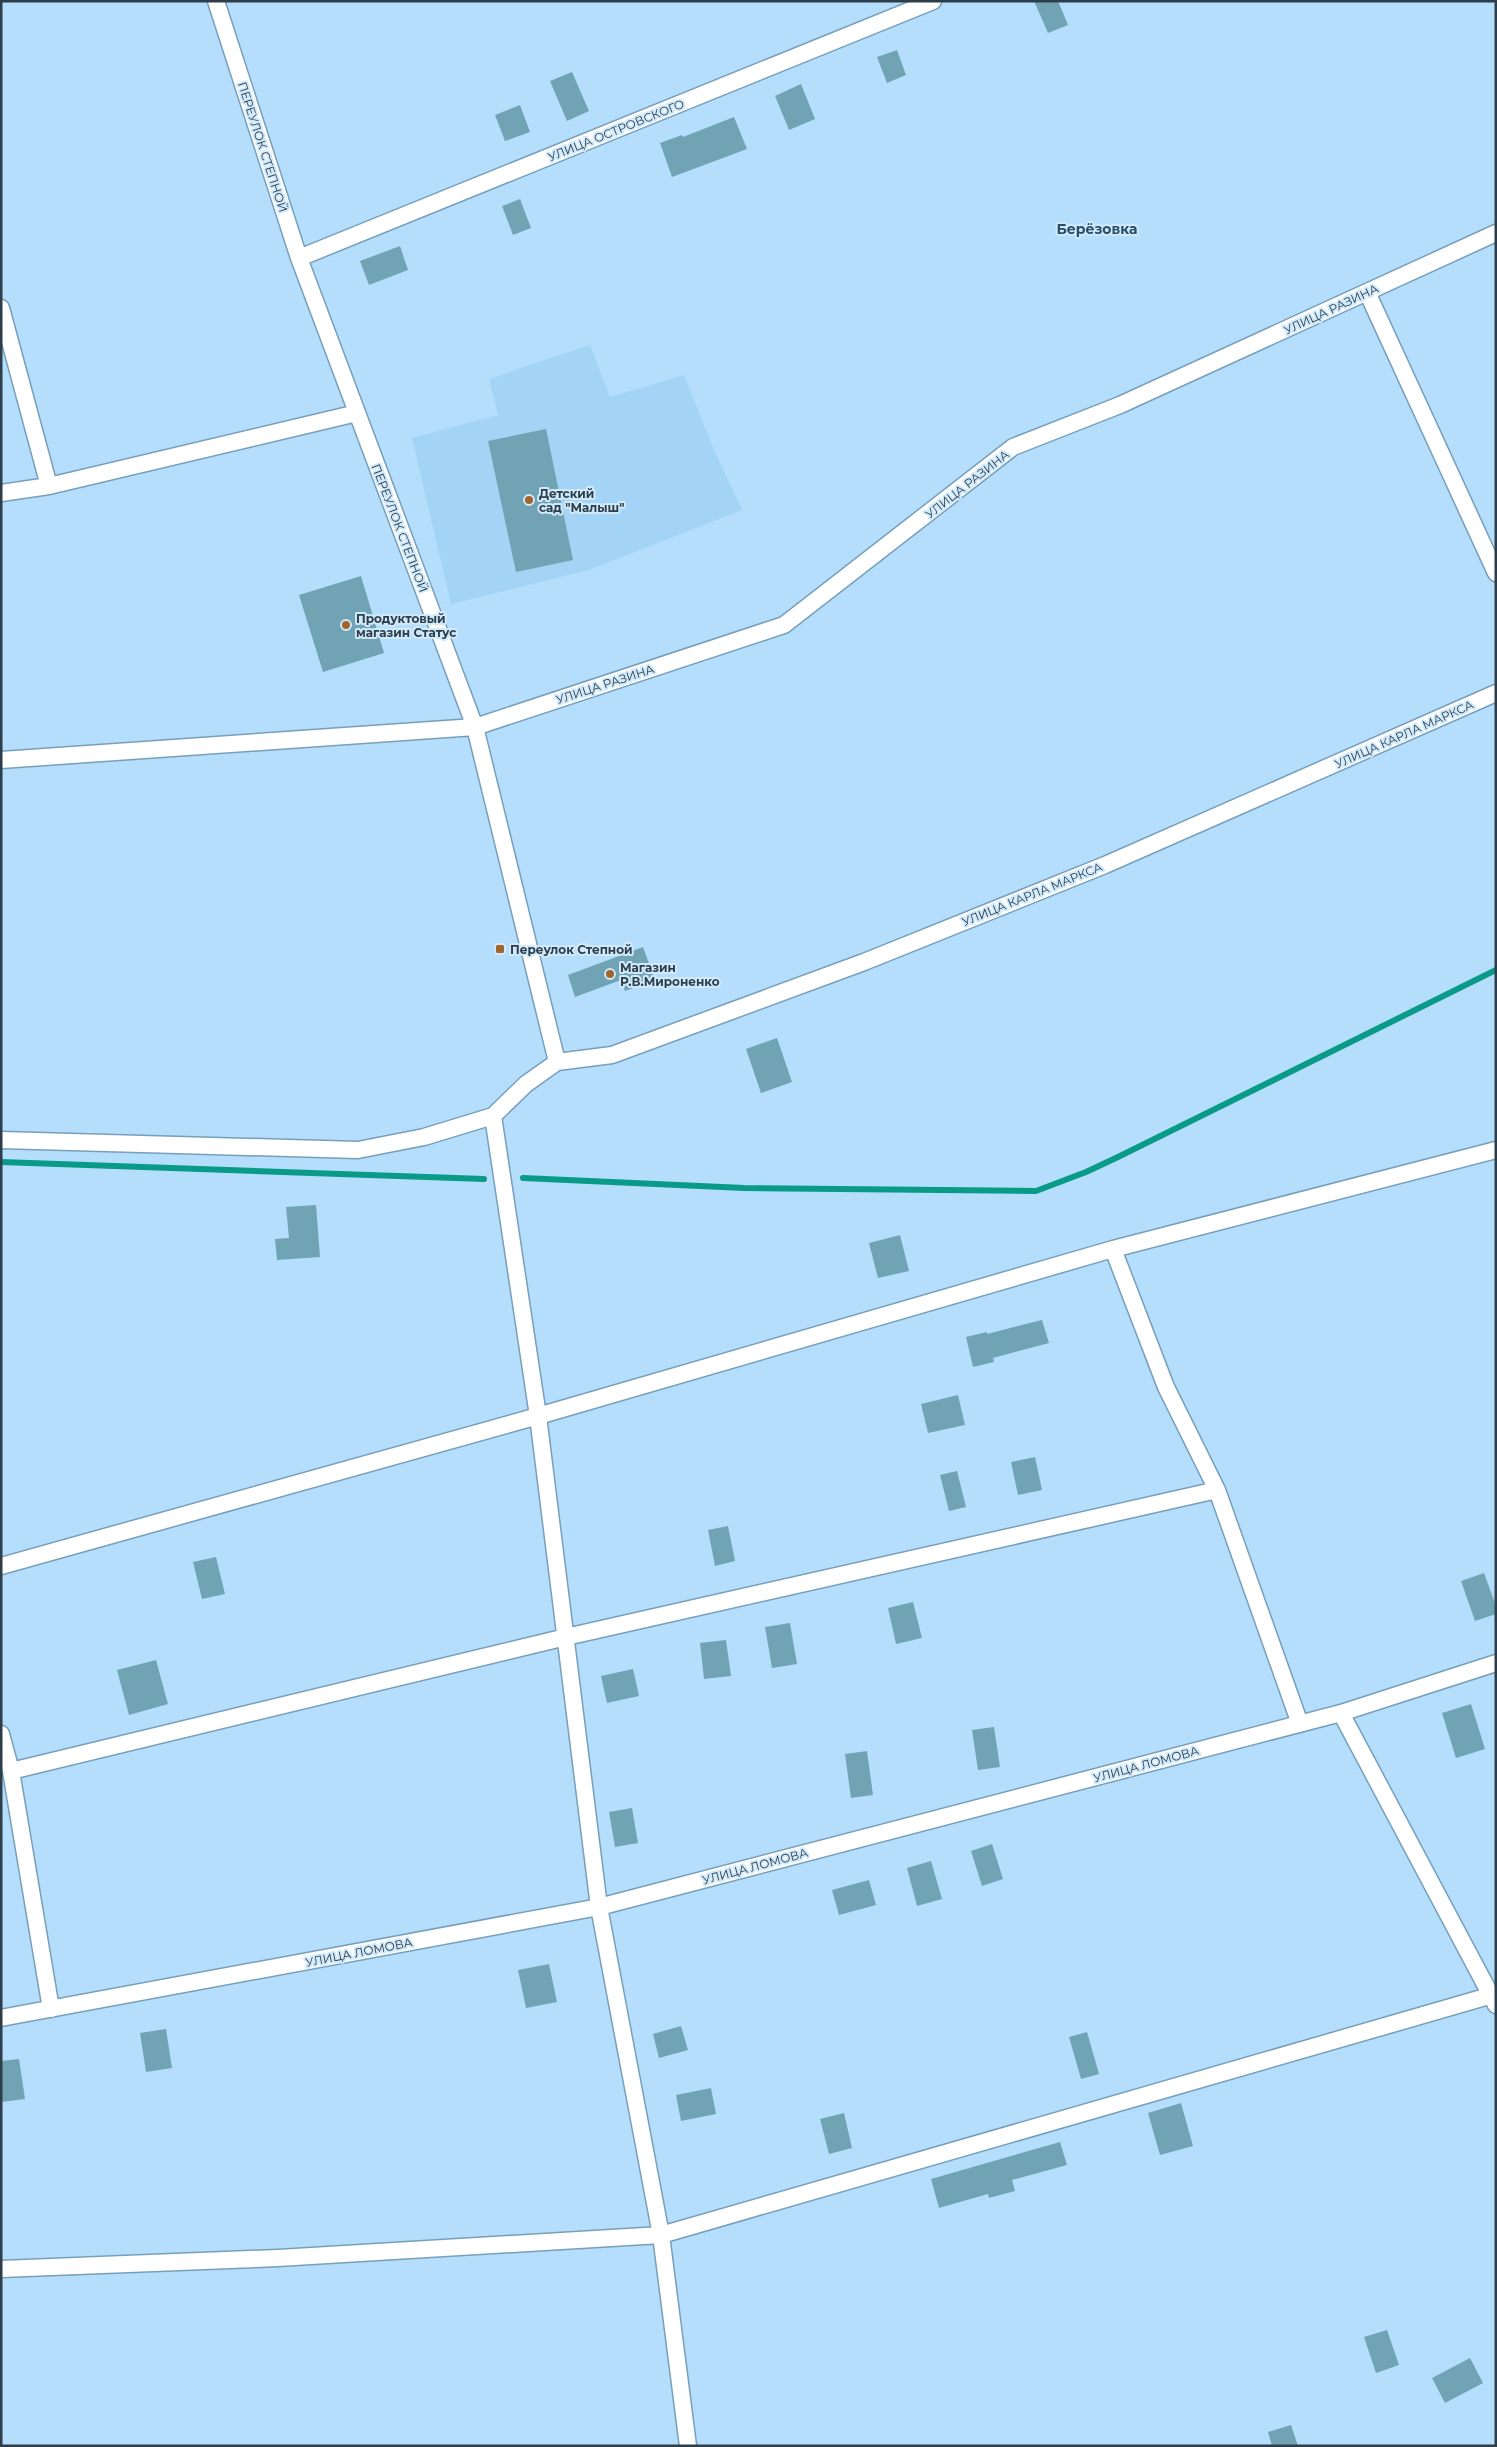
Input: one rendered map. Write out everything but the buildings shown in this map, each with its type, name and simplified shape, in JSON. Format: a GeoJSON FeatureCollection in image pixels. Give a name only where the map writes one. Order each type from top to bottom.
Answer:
{"type":"FeatureCollection","features":[{"type":"Feature","properties":{"kind":"street","name":"УЛИЦА ОСТРОВСКОГО"},"geometry":{"type":"LineString","coordinates":[[299,258],[933,1]]}},
{"type":"Feature","properties":{"kind":"street","name":"ПЕРЕУЛОК СТЕПНОЙ"},"geometry":{"type":"LineString","coordinates":[[221,3],[299,258],[475,727],[557,1062]]}},
{"type":"Feature","properties":{"kind":"street","name":"УЛИЦА РАЗИНА"},"geometry":{"type":"LineString","coordinates":[[1,760],[475,727],[784,625],[1013,447],[1120,405],[1496,233]]}},
{"type":"Feature","properties":{"kind":"street"},"geometry":{"type":"LineString","coordinates":[[1367,292],[1496,573]]}},
{"type":"Feature","properties":{"kind":"street"},"geometry":{"type":"LineString","coordinates":[[1,308],[49,486]]}},
{"type":"Feature","properties":{"kind":"street"},"geometry":{"type":"LineString","coordinates":[[1,493],[49,486],[357,413]]}},
{"type":"Feature","properties":{"kind":"street","name":"УЛИЦА КАРЛА МАРКСА"},"geometry":{"type":"LineString","coordinates":[[557,1062],[612,1055],[864,962],[1105,866],[1496,693]]}},
{"type":"Feature","properties":{"kind":"street"},"geometry":{"type":"LineString","coordinates":[[1,1140],[358,1150],[424,1138],[493,1116],[526,1084],[557,1062]]}},
{"type":"Feature","properties":{"kind":"street"},"geometry":{"type":"LineString","coordinates":[[493,1116],[538,1416],[599,1907],[661,2235],[688,2446]]}},
{"type":"Feature","properties":{"kind":"street"},"geometry":{"type":"LineString","coordinates":[[1,1566],[538,1416],[1113,1249],[1496,1150]]}},
{"type":"Feature","properties":{"kind":"street"},"geometry":{"type":"LineString","coordinates":[[1113,1249],[1166,1387],[1217,1490],[1300,1724]]}},
{"type":"Feature","properties":{"kind":"street"},"geometry":{"type":"LineString","coordinates":[[11,1771],[566,1637],[1217,1490]]}},
{"type":"Feature","properties":{"kind":"street","name":"УЛИЦА ЛОМОВА"},"geometry":{"type":"LineString","coordinates":[[1,2018],[599,1907],[1341,1713],[1496,1663]]}},
{"type":"Feature","properties":{"kind":"street"},"geometry":{"type":"LineString","coordinates":[[1,2269],[278,2258],[661,2235],[1494,1998],[1341,1713]]}},
{"type":"Feature","properties":{"kind":"street"},"geometry":{"type":"LineString","coordinates":[[1,1734],[11,1771],[51,2009]]}},
{"type":"Feature","properties":{"kind":"shaded area"},"geometry":{"type":"Polygon","coordinates":[[[590,345],[610,397],[684,375],[713,448],[742,510],[589,570],[451,604],[412,438],[498,415],[489,379],[590,345]]]}},
{"type":"Feature","properties":{"kind":"waterway"},"geometry":{"type":"LineString","coordinates":[[523,1178],[744,1188],[1036,1191],[1086,1172],[1118,1157],[1496,970]]}},
{"type":"Feature","properties":{"kind":"waterway"},"geometry":{"type":"LineString","coordinates":[[1,1162],[484,1179]]}},
{"type":"Feature","properties":{"kind":"place","name":"Детский сад \"Малыш\""},"geometry":{"type":"Point","coordinates":[529,500]}},
{"type":"Feature","properties":{"kind":"place","name":"Продуктовый магазин Статус"},"geometry":{"type":"Point","coordinates":[346,625]}},
{"type":"Feature","properties":{"kind":"place","name":"Переулок Степной"},"geometry":{"type":"Point","coordinates":[500,949]}},
{"type":"Feature","properties":{"kind":"place","name":"Магазин Р.В.Мироненко"},"geometry":{"type":"Point","coordinates":[610,974]}},
{"type":"Feature","properties":{"kind":"district","name":"Берёзовка"},"geometry":{"type":"Point","coordinates":[1097,229]}}]}
